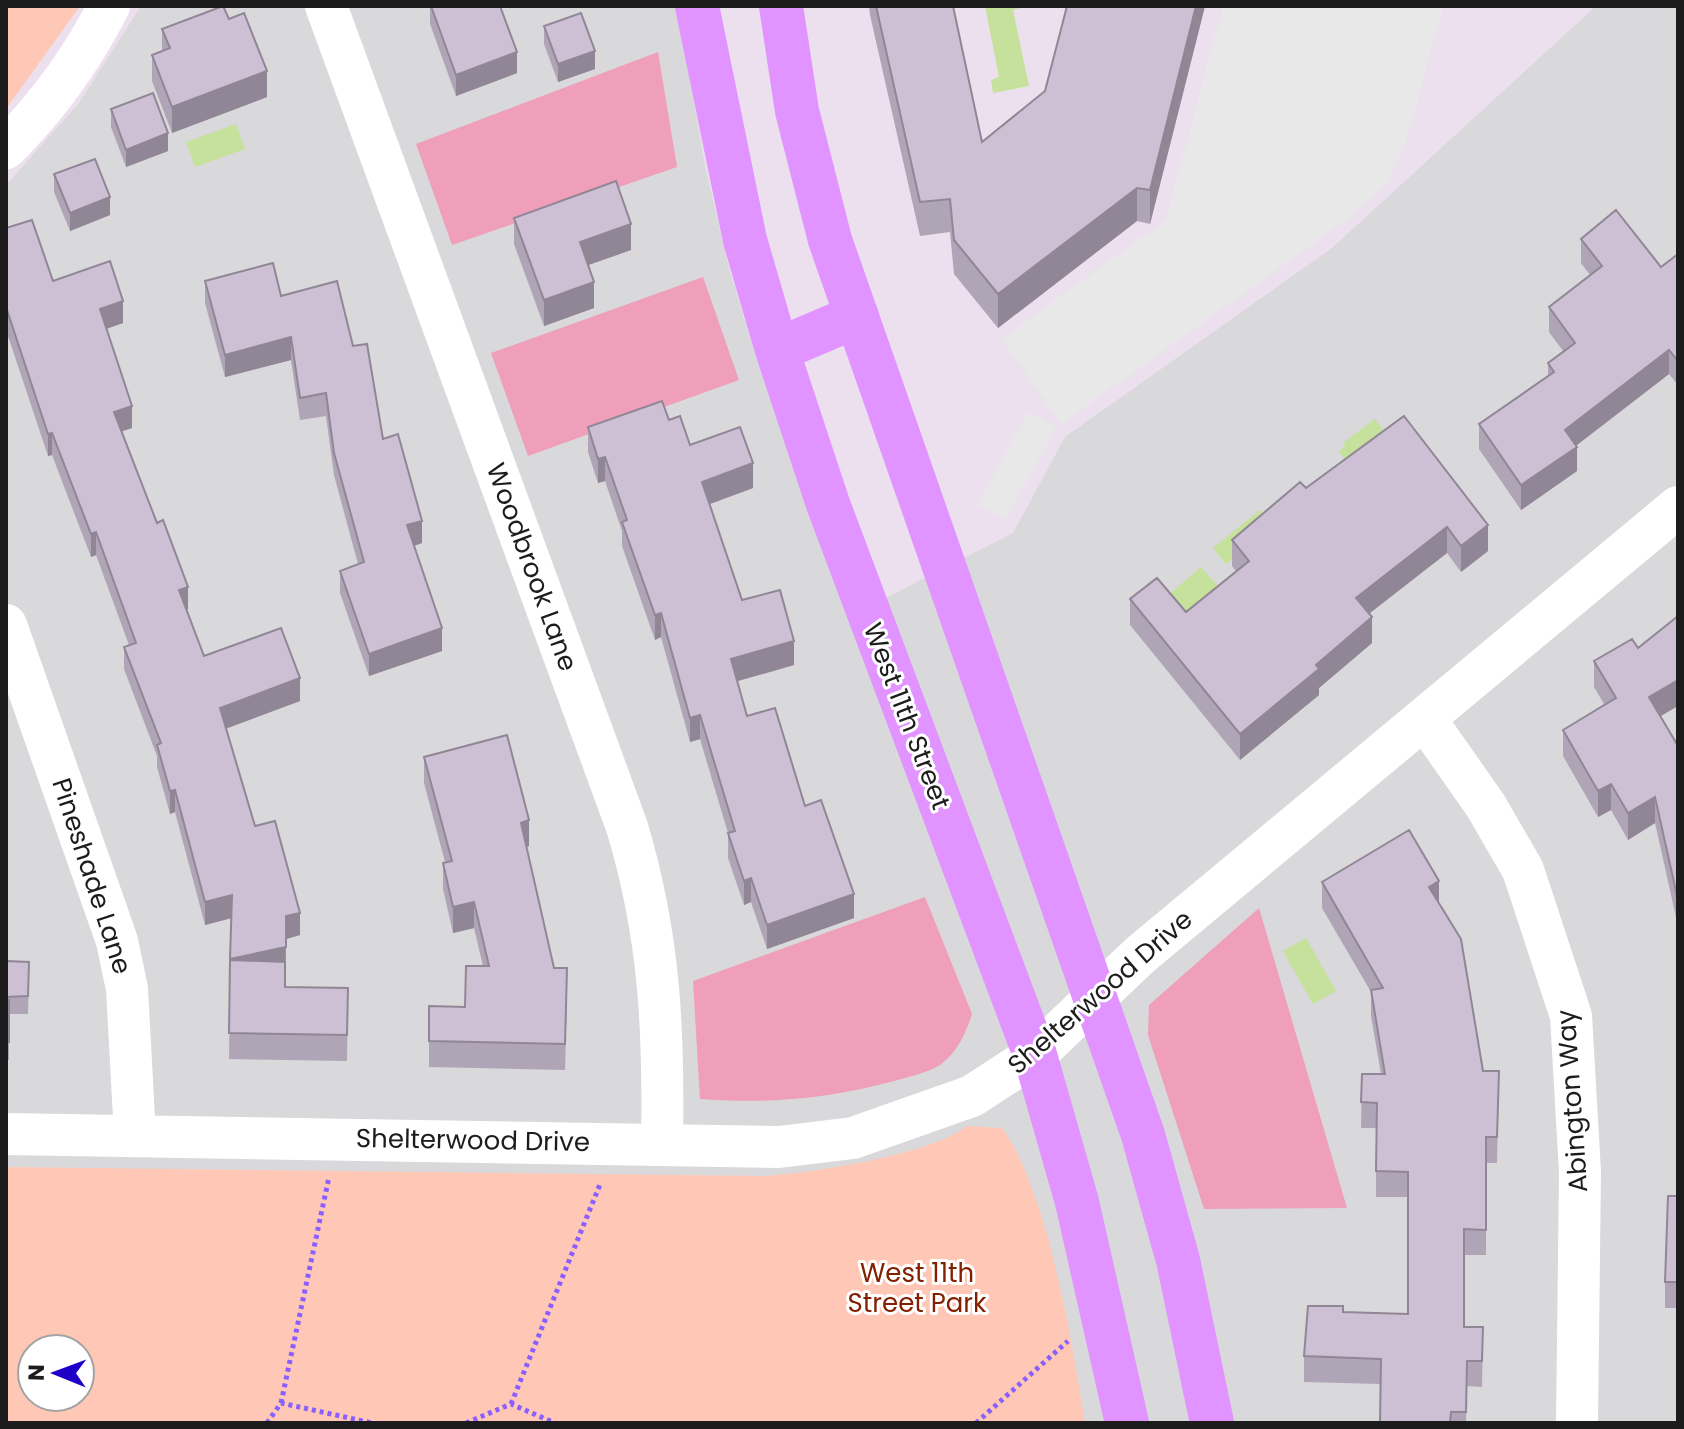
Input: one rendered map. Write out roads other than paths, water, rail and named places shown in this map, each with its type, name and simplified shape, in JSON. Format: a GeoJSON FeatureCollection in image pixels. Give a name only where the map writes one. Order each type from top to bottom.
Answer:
{"type":"FeatureCollection","features":[{"type":"Feature","properties":{"kind":"main road","name":"West 11th Street"},"geometry":{"type":"LineString","coordinates":[[697,6],[745,240],[777,350],[828,504],[1035,1055],[1077,1202],[1127,1423]]}},
{"type":"Feature","properties":{"kind":"main road"},"geometry":{"type":"LineString","coordinates":[[781,6],[797,111],[830,240],[1143,1135],[1178,1260],[1212,1423]]}},
{"type":"Feature","properties":{"kind":"main road"},"geometry":{"type":"LineString","coordinates":[[777,350],[857,316]]}},
{"type":"Feature","properties":{"kind":"street"},"geometry":{"type":"LineString","coordinates":[[6,148],[43,111],[93,38],[109,6]]}},
{"type":"Feature","properties":{"kind":"street","name":"Woodbrook Lane"},"geometry":{"type":"LineString","coordinates":[[326,6],[639,866],[659,973],[662,1143]]}},
{"type":"Feature","properties":{"kind":"street","name":"Shelterwood Drive"},"geometry":{"type":"LineString","coordinates":[[6,1134],[779,1147],[853,1138],[972,1096],[1035,1055],[1140,955],[1678,507]]}},
{"type":"Feature","properties":{"kind":"street","name":"Pineshade Lane"},"geometry":{"type":"LineString","coordinates":[[6,625],[117,941],[127,989],[135,1136]]}},
{"type":"Feature","properties":{"kind":"street","name":"Abington Way"},"geometry":{"type":"LineString","coordinates":[[1425,719],[1486,806],[1523,870],[1571,1016],[1580,1172],[1577,1423]]}},
{"type":"Feature","properties":{"kind":"park label","name":"West 11th Street Park"},"geometry":{"type":"Point","coordinates":[917,1288]}}]}
